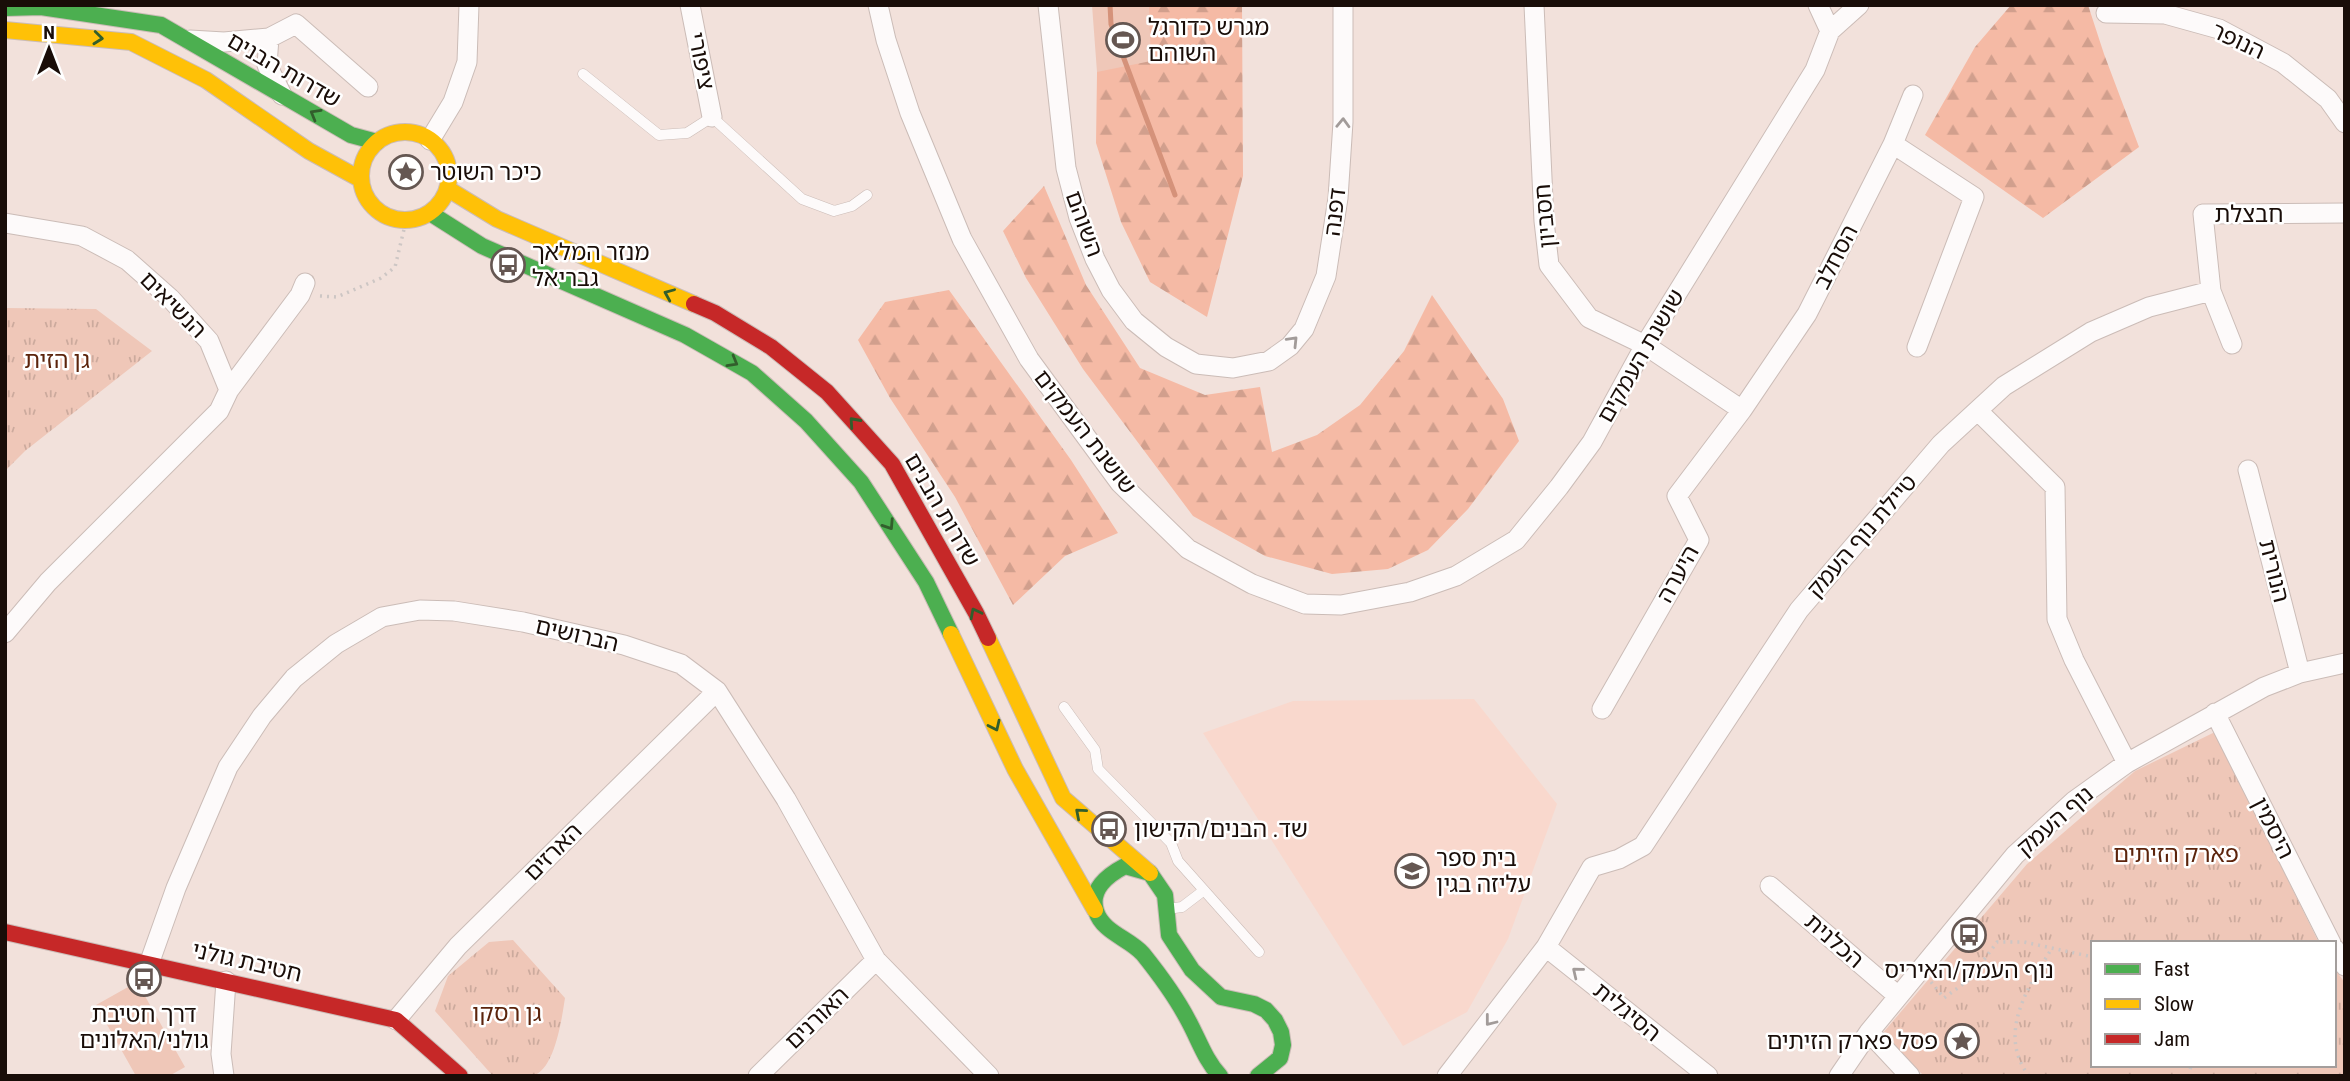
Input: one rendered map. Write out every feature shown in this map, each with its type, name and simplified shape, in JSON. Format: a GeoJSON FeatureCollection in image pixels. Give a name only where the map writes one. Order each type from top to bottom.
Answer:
{"type":"FeatureCollection","features":[{"type":"Feature","properties":{"kind":"main road","name":"שדרות הבנים"},"geometry":{"type":"LineString","coordinates":[[5,8],[41,7],[161,25],[351,135],[377,142]]}},
{"type":"Feature","properties":{"kind":"main road","name":"שדרות הבנים"},"geometry":{"type":"LineString","coordinates":[[5,30],[131,41],[206,80],[309,152],[360,178]]}},
{"type":"Feature","properties":{"kind":"main road"},"geometry":{"type":"LineString","coordinates":[[389,134],[417,134],[430,140],[445,156],[450,178],[448,189],[438,206],[430,213],[406,221],[392,219],[380,213],[370,204],[363,192],[360,178],[367,152],[389,134]]}},
{"type":"Feature","properties":{"kind":"main road","name":"שדרות הבנים"},"geometry":{"type":"LineString","coordinates":[[448,189],[497,219],[715,313],[771,347],[827,392],[892,464],[976,613],[1063,798],[1150,873]]}},
{"type":"Feature","properties":{"kind":"main road"},"geometry":{"type":"LineString","coordinates":[[430,213],[482,246],[685,335],[752,373],[806,421],[861,482],[926,582],[1015,769],[1104,926],[1133,943],[1170,991],[1207,1060],[1220,1076]]}},
{"type":"Feature","properties":{"kind":"main road"},"geometry":{"type":"LineString","coordinates":[[1095,910],[1095,892],[1107,876],[1125,866],[1150,873],[1165,895],[1169,936],[1192,970],[1221,997],[1254,1004],[1266,1010],[1275,1020],[1281,1032],[1284,1062],[1258,1076]]}},
{"type":"Feature","properties":{"kind":"main road","name":"חטיבת גולני"},"geometry":{"type":"LineString","coordinates":[[5,932],[397,1020],[460,1076]]}},
{"type":"Feature","properties":{"kind":"street"},"geometry":{"type":"LineString","coordinates":[[430,140],[453,102],[467,62],[470,5]]}},
{"type":"Feature","properties":{"kind":"street","name":"ציפורי"},"geometry":{"type":"LineString","coordinates":[[690,5],[712,117]]}},
{"type":"Feature","properties":{"kind":"street","name":"שושנת העמקים"},"geometry":{"type":"LineString","coordinates":[[878,5],[886,40],[910,113],[962,239],[1029,359],[1120,483],[1188,549],[1252,584],[1305,604],[1341,605],[1410,592],[1456,576],[1516,540],[1592,442],[1645,345],[1815,70],[1830,31],[1859,5]]}},
{"type":"Feature","properties":{"kind":"street","name":"השוהם"},"geometry":{"type":"LineString","coordinates":[[1048,5],[1066,168],[1079,218],[1095,259],[1111,290],[1134,321],[1166,347],[1196,364],[1233,368]]}},
{"type":"Feature","properties":{"kind":"street","name":"דפנה"},"geometry":{"type":"LineString","coordinates":[[1233,368],[1269,361],[1290,346],[1304,329],[1326,276],[1338,198],[1343,122],[1343,5]]}},
{"type":"Feature","properties":{"kind":"street","name":"חסביון"},"geometry":{"type":"LineString","coordinates":[[1534,5],[1544,221],[1549,265],[1589,318],[1645,345],[1742,410]]}},
{"type":"Feature","properties":{"kind":"street"},"geometry":{"type":"LineString","coordinates":[[1818,5],[1830,31]]}},
{"type":"Feature","properties":{"kind":"street","name":"הנופר"},"geometry":{"type":"LineString","coordinates":[[2106,13],[2165,15],[2219,29],[2283,63],[2328,99],[2345,123]]}},
{"type":"Feature","properties":{"kind":"street"},"geometry":{"type":"LineString","coordinates":[[188,40],[224,43],[269,38],[296,24],[368,87]]}},
{"type":"Feature","properties":{"kind":"street"},"geometry":{"type":"LineString","coordinates":[[269,38],[267,65],[282,95]]}},
{"type":"Feature","properties":{"kind":"street","name":"הסחלב"},"geometry":{"type":"LineString","coordinates":[[1742,410],[1807,314],[1893,144],[1913,95]]}},
{"type":"Feature","properties":{"kind":"street"},"geometry":{"type":"LineString","coordinates":[[1893,144],[1974,197],[1917,347]]}},
{"type":"Feature","properties":{"kind":"street","name":"חבצלת"},"geometry":{"type":"LineString","coordinates":[[2232,344],[2211,291],[2203,214],[2345,213]]}},
{"type":"Feature","properties":{"kind":"street","name":"הנשיאים"},"geometry":{"type":"LineString","coordinates":[[5,223],[82,236],[127,260],[170,298],[209,341],[229,390]]}},
{"type":"Feature","properties":{"kind":"street"},"geometry":{"type":"LineString","coordinates":[[5,633],[48,582],[219,411],[229,390],[302,289]]}},
{"type":"Feature","properties":{"kind":"street","name":"טיילת נוף העמק"},"geometry":{"type":"LineString","coordinates":[[1546,947],[1592,867],[1619,859],[1643,846],[1799,610],[1941,444],[2004,386],[2091,332],[2149,307],[2211,291]]}},
{"type":"Feature","properties":{"kind":"street","name":"היערה"},"geometry":{"type":"LineString","coordinates":[[1602,709],[1699,540],[1677,496],[1742,410]]}},
{"type":"Feature","properties":{"kind":"street"},"geometry":{"type":"LineString","coordinates":[[1978,411],[2055,487],[2057,619],[2074,660],[2127,763]]}},
{"type":"Feature","properties":{"kind":"street","name":"הנורית"},"geometry":{"type":"LineString","coordinates":[[2248,470],[2300,673]]}},
{"type":"Feature","properties":{"kind":"street","name":"הברושים"},"geometry":{"type":"LineString","coordinates":[[149,964],[176,888],[228,767],[262,716],[294,678],[336,644],[382,617],[420,610],[454,611],[523,622],[624,645],[681,664],[717,691],[786,799],[877,960],[989,1076]]}},
{"type":"Feature","properties":{"kind":"street","name":"נוף העמק"},"geometry":{"type":"LineString","coordinates":[[1839,1076],[1869,1032],[2015,855],[2074,801],[2127,763],[2264,687],[2300,673],[2345,663]]}},
{"type":"Feature","properties":{"kind":"street","name":"הארזים"},"geometry":{"type":"LineString","coordinates":[[397,1020],[458,946],[717,691]]}},
{"type":"Feature","properties":{"kind":"street","name":"היסמין"},"geometry":{"type":"LineString","coordinates":[[2215,713],[2330,941]]}},
{"type":"Feature","properties":{"kind":"street","name":"הכלנית"},"geometry":{"type":"LineString","coordinates":[[1770,886],[1898,996]]}},
{"type":"Feature","properties":{"kind":"street"},"geometry":{"type":"LineString","coordinates":[[1447,1076],[1546,947]]}},
{"type":"Feature","properties":{"kind":"street","name":"הסיגלית"},"geometry":{"type":"LineString","coordinates":[[1546,947],[1707,1076]]}},
{"type":"Feature","properties":{"kind":"street","name":"האורנים"},"geometry":{"type":"LineString","coordinates":[[758,1076],[877,960]]}},
{"type":"Feature","properties":{"kind":"street"},"geometry":{"type":"LineString","coordinates":[[224,1076],[221,1054],[226,981]]}},
{"type":"Feature","properties":{"kind":"street"},"geometry":{"type":"LineString","coordinates":[[1869,1032],[1910,1076]]}},
{"type":"Feature","properties":{"kind":"lane"},"geometry":{"type":"LineString","coordinates":[[583,74],[659,135],[687,133],[712,117],[802,199],[834,211],[852,206],[867,195]]}},
{"type":"Feature","properties":{"kind":"lane"},"geometry":{"type":"LineString","coordinates":[[1064,706],[1095,750],[1098,769],[1171,843],[1178,861],[1259,952]]}},
{"type":"Feature","properties":{"kind":"lane"},"geometry":{"type":"LineString","coordinates":[[1166,909],[1182,907],[1203,891]]}},
{"type":"Feature","properties":{"kind":"path"},"geometry":{"type":"LineString","coordinates":[[302,289],[337,297],[380,278],[396,267],[406,221]]}},
{"type":"Feature","properties":{"kind":"path"},"geometry":{"type":"LineString","coordinates":[[1920,971],[1944,998],[1970,979],[1997,943],[2024,942],[2091,957]]}},
{"type":"Feature","properties":{"kind":"path"},"geometry":{"type":"LineString","coordinates":[[2029,1076],[2023,1068],[2013,1031],[2028,989],[2052,948]]}},
{"type":"Feature","properties":{"kind":"shaded area","name":"בית ספר עליזה בגין"},"geometry":{"type":"Polygon","coordinates":[[[1474,699],[1557,804],[1508,939],[1467,1012],[1403,1046],[1203,733],[1293,701],[1474,699]]]}},
{"type":"Feature","properties":{"kind":"green space","name":"מגרש כדורגל השוהם"},"geometry":{"type":"Polygon","coordinates":[[[1092,5],[1149,5],[1151,61],[1097,72],[1092,5]]]}},
{"type":"Feature","properties":{"kind":"green space"},"geometry":{"type":"Polygon","coordinates":[[[1098,5],[1242,5],[1243,176],[1207,317],[1150,282],[1121,222],[1096,143],[1098,5]]]}},
{"type":"Feature","properties":{"kind":"green space"},"geometry":{"type":"Polygon","coordinates":[[[2011,5],[2088,5],[2139,147],[2043,218],[1925,135],[1975,47],[2011,5]]]}},
{"type":"Feature","properties":{"kind":"green space"},"geometry":{"type":"Polygon","coordinates":[[[1044,186],[1086,285],[1140,368],[1205,395],[1260,387],[1272,452],[1317,435],[1360,405],[1404,351],[1432,295],[1503,399],[1519,441],[1468,509],[1428,550],[1388,569],[1332,574],[1265,556],[1193,516],[1083,369],[1026,278],[1003,231],[1044,186]]]}},
{"type":"Feature","properties":{"kind":"green space"},"geometry":{"type":"Polygon","coordinates":[[[949,290],[1071,460],[1118,533],[1065,556],[1013,605],[955,497],[890,398],[858,340],[885,302],[949,290]]]}},
{"type":"Feature","properties":{"kind":"green space","name":"גן הזית"},"geometry":{"type":"Polygon","coordinates":[[[5,308],[96,309],[152,351],[25,451],[5,471],[5,308]]]}},
{"type":"Feature","properties":{"kind":"green space","name":"פארק הזיתים"},"geometry":{"type":"Polygon","coordinates":[[[2215,732],[2318,941],[2091,941],[2091,1067],[2336,1067],[2336,971],[2345,983],[2345,1076],[1924,1076],[1882,1034],[2027,864],[2135,771],[2215,732]]]}},
{"type":"Feature","properties":{"kind":"green space","name":"גן רסקו"},"geometry":{"type":"Polygon","coordinates":[[[513,940],[565,998],[552,1054],[540,1072],[527,1077],[493,1076],[435,1011],[448,976],[489,942],[513,940]]]}},
{"type":"Feature","properties":{"kind":"green space"},"geometry":{"type":"Polygon","coordinates":[[[137,982],[185,1067],[169,1076],[136,1076],[96,1005],[137,982]]]}},
{"type":"Feature","properties":{"kind":"waterway"},"geometry":{"type":"LineString","coordinates":[[1110,5],[1111,24],[1175,195]]}},
{"type":"Feature","properties":{"kind":"traffic: fast"},"geometry":{"type":"LineString","coordinates":[[5,8],[41,7],[161,25],[351,135],[377,142]]}},
{"type":"Feature","properties":{"kind":"traffic: fast"},"geometry":{"type":"LineString","coordinates":[[430,213],[482,246],[685,335],[752,373],[806,421],[861,482],[926,582],[951,634]]}},
{"type":"Feature","properties":{"kind":"traffic: fast"},"geometry":{"type":"LineString","coordinates":[[1220,1076],[1206,1057],[1178,1003],[1143,954],[1099,919],[1095,903],[1098,889],[1107,878],[1125,866],[1150,873],[1165,895],[1169,935],[1192,970],[1221,997],[1254,1004],[1266,1010],[1275,1020],[1283,1045],[1280,1058],[1258,1076]]}},
{"type":"Feature","properties":{"kind":"traffic: slow"},"geometry":{"type":"LineString","coordinates":[[5,30],[131,42],[206,80],[309,151],[360,179]]}},
{"type":"Feature","properties":{"kind":"traffic: slow"},"geometry":{"type":"LineString","coordinates":[[396,132],[414,132],[430,139],[442,151],[449,167],[449,176],[449,185],[442,201],[430,213],[414,220],[396,220],[380,213],[368,201],[361,185],[361,167],[368,151],[380,139],[396,132]]}},
{"type":"Feature","properties":{"kind":"traffic: slow"},"geometry":{"type":"LineString","coordinates":[[448,189],[497,219],[694,304]]}},
{"type":"Feature","properties":{"kind":"traffic: slow"},"geometry":{"type":"LineString","coordinates":[[951,634],[1015,769],[1095,910]]}},
{"type":"Feature","properties":{"kind":"traffic: slow"},"geometry":{"type":"LineString","coordinates":[[988,638],[1063,798],[1150,873]]}},
{"type":"Feature","properties":{"kind":"traffic: jam"},"geometry":{"type":"LineString","coordinates":[[694,304],[715,313],[771,347],[827,392],[892,464],[988,638]]}},
{"type":"Feature","properties":{"kind":"traffic: jam"},"geometry":{"type":"LineString","coordinates":[[5,932],[396,1020],[460,1076]]}},
{"type":"Feature","properties":{"kind":"place","name":"מגרש כדורגל השוהם"},"geometry":{"type":"Point","coordinates":[1123,40]}},
{"type":"Feature","properties":{"kind":"place","name":"כיכר השוטר"},"geometry":{"type":"Point","coordinates":[406,172]}},
{"type":"Feature","properties":{"kind":"place","name":"מנזר המלאך גבריאל"},"geometry":{"type":"Point","coordinates":[508,265]}},
{"type":"Feature","properties":{"kind":"place","name":"שד. הבנים/הקישון"},"geometry":{"type":"Point","coordinates":[1109,829]}},
{"type":"Feature","properties":{"kind":"place","name":"בית ספר עליזה בגין"},"geometry":{"type":"Point","coordinates":[1412,871]}},
{"type":"Feature","properties":{"kind":"place","name":"נוף העמק/האיריס"},"geometry":{"type":"Point","coordinates":[1969,935]}},
{"type":"Feature","properties":{"kind":"place","name":"דרך חטיבת גולני/האלונים"},"geometry":{"type":"Point","coordinates":[144,979]}},
{"type":"Feature","properties":{"kind":"place","name":"פסל פארק הזיתים"},"geometry":{"type":"Point","coordinates":[1962,1041]}}]}
